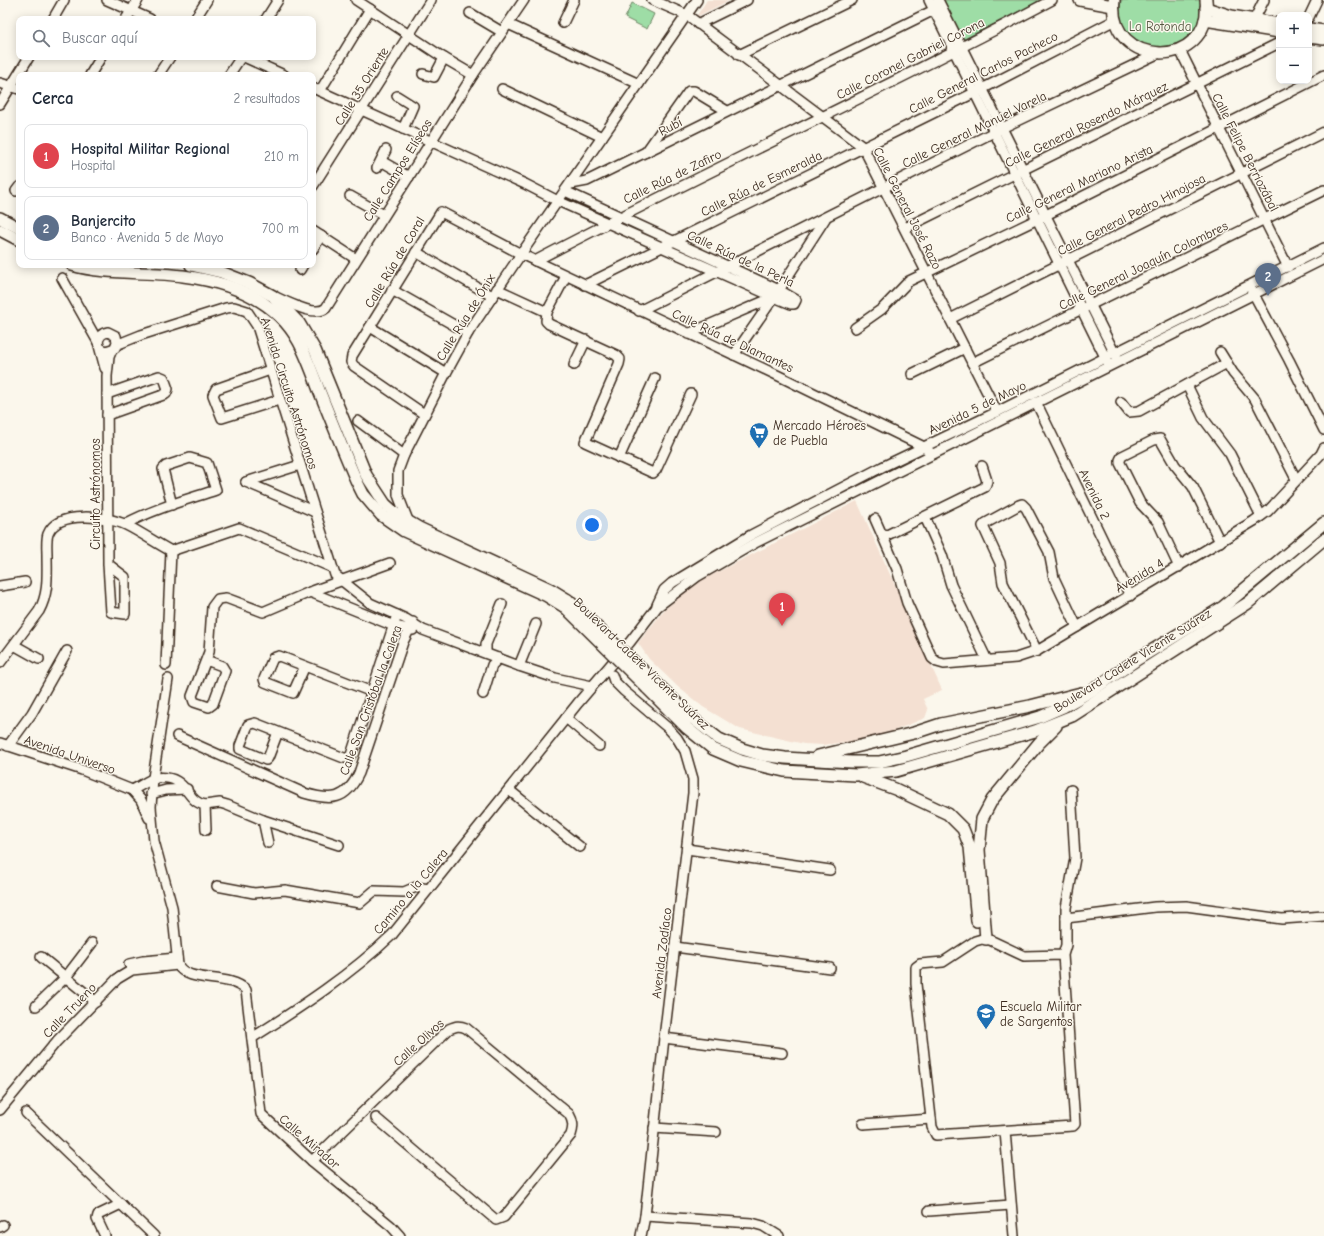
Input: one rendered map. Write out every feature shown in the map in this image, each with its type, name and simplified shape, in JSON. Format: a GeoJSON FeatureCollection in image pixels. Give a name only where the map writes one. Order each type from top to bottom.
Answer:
{"type":"FeatureCollection","features":[{"type":"Feature","properties":{"kind":"main road"},"geometry":{"type":"LineString","coordinates":[[1080,0],[1114,3],[1115,20],[1119,31],[1126,40],[1136,47],[1157,54],[1180,50],[1196,38],[1205,20],[1206,4]]}},
{"type":"Feature","properties":{"kind":"main road"},"geometry":{"type":"LineString","coordinates":[[1206,4],[1220,14],[1276,31]]}},
{"type":"Feature","properties":{"kind":"main road"},"geometry":{"type":"LineString","coordinates":[[1205,20],[1252,24],[1276,24]]}},
{"type":"Feature","properties":{"kind":"main road"},"geometry":{"type":"LineString","coordinates":[[1312,29],[1324,31]]}},
{"type":"Feature","properties":{"kind":"main road"},"geometry":{"type":"LineString","coordinates":[[1312,37],[1324,39]]}},
{"type":"Feature","properties":{"kind":"main road"},"geometry":{"type":"LineString","coordinates":[[0,218],[16,226]]}},
{"type":"Feature","properties":{"kind":"main road"},"geometry":{"type":"LineString","coordinates":[[0,230],[16,238]]}},
{"type":"Feature","properties":{"kind":"main road","name":"Boulevard Cadete Vicente Suárez"},"geometry":{"type":"LineString","coordinates":[[87,268],[173,274],[205,278],[238,289],[264,302],[279,315],[299,342],[356,480],[363,494],[381,515],[404,531],[547,596],[567,603]]}},
{"type":"Feature","properties":{"kind":"main road","name":"Boulevard Cadete Vicente Suárez"},"geometry":{"type":"LineString","coordinates":[[204,268],[222,272],[249,283],[273,296],[299,323],[315,350],[366,475],[376,493],[385,504],[409,523],[544,586],[567,603],[650,684],[718,739],[762,755],[800,759],[879,762],[906,756],[1040,717],[1063,707],[1093,690],[1138,659],[1223,607],[1324,523]]}},
{"type":"Feature","properties":{"kind":"main road","name":"Boulevard Cadete Vicente Suárez"},"geometry":{"type":"LineString","coordinates":[[650,684],[687,728],[707,744],[741,761],[784,772],[856,775],[896,771],[1061,722],[1248,603],[1324,539]]}},
{"type":"Feature","properties":{"kind":"main road"},"geometry":{"type":"LineString","coordinates":[[1138,659],[1144,669]]}},
{"type":"Feature","properties":{"kind":"main road"},"geometry":{"type":"LineString","coordinates":[[800,759],[827,755],[914,733],[941,724],[1030,706],[1093,690]]}},
{"type":"Feature","properties":{"kind":"main road"},"geometry":{"type":"LineString","coordinates":[[982,939],[979,850],[982,819],[992,800],[1039,743],[1061,722]]}},
{"type":"Feature","properties":{"kind":"main road"},"geometry":{"type":"LineString","coordinates":[[856,775],[895,789],[948,814],[960,824],[968,837],[970,847],[982,939]]}},
{"type":"Feature","properties":{"kind":"street"},"geometry":{"type":"LineString","coordinates":[[54,16],[64,0]]}},
{"type":"Feature","properties":{"kind":"street"},"geometry":{"type":"LineString","coordinates":[[107,0],[143,16]]}},
{"type":"Feature","properties":{"kind":"street"},"geometry":{"type":"LineString","coordinates":[[128,16],[138,0]]}},
{"type":"Feature","properties":{"kind":"street"},"geometry":{"type":"LineString","coordinates":[[197,16],[207,0]]}},
{"type":"Feature","properties":{"kind":"street"},"geometry":{"type":"LineString","coordinates":[[268,16],[278,0]]}},
{"type":"Feature","properties":{"kind":"street","name":"Calle 35 Oriente"},"geometry":{"type":"LineString","coordinates":[[316,181],[431,0]]}},
{"type":"Feature","properties":{"kind":"street","name":"Calle Campos Elíseos"},"geometry":{"type":"LineString","coordinates":[[273,296],[312,312],[323,310],[473,75],[524,0]]}},
{"type":"Feature","properties":{"kind":"street"},"geometry":{"type":"LineString","coordinates":[[563,23],[574,0]]}},
{"type":"Feature","properties":{"kind":"street","name":"Calle General José Razo"},"geometry":{"type":"LineString","coordinates":[[652,0],[687,15],[822,117],[863,146],[997,412]]}},
{"type":"Feature","properties":{"kind":"street","name":"Calle Rúa de Ónix"},"geometry":{"type":"LineString","coordinates":[[409,523],[403,511],[397,490],[398,471],[424,414],[468,333],[602,136],[697,0]]}},
{"type":"Feature","properties":{"kind":"street"},"geometry":{"type":"LineString","coordinates":[[698,24],[747,0]]}},
{"type":"Feature","properties":{"kind":"street"},"geometry":{"type":"LineString","coordinates":[[739,55],[852,0]]}},
{"type":"Feature","properties":{"kind":"street"},"geometry":{"type":"LineString","coordinates":[[930,0],[934,10],[958,50]]}},
{"type":"Feature","properties":{"kind":"street"},"geometry":{"type":"LineString","coordinates":[[938,0],[958,50],[978,91],[1065,262],[1091,305],[1117,357]]}},
{"type":"Feature","properties":{"kind":"street","name":"Calle Coronel Gabriel Corona"},"geometry":{"type":"LineString","coordinates":[[822,117],[958,50],[1052,0]]}},
{"type":"Feature","properties":{"kind":"street"},"geometry":{"type":"LineString","coordinates":[[1252,24],[1264,0]]}},
{"type":"Feature","properties":{"kind":"street"},"geometry":{"type":"LineString","coordinates":[[1311,12],[1317,0]]}},
{"type":"Feature","properties":{"kind":"street"},"geometry":{"type":"LineString","coordinates":[[317,89],[364,3],[409,35],[473,75]]}},
{"type":"Feature","properties":{"kind":"street","name":"Rubí"},"geometry":{"type":"LineString","coordinates":[[568,187],[588,181],[646,153],[727,111],[781,86],[934,10]]}},
{"type":"Feature","properties":{"kind":"street"},"geometry":{"type":"LineString","coordinates":[[470,13],[639,84]]}},
{"type":"Feature","properties":{"kind":"street","name":"Calle General Carlos Pacheco"},"geometry":{"type":"LineString","coordinates":[[863,146],[978,91],[1115,20]]}},
{"type":"Feature","properties":{"kind":"street","name":"Calle General Rosendo Márquez"},"geometry":{"type":"LineString","coordinates":[[905,228],[1276,44]]}},
{"type":"Feature","properties":{"kind":"street","name":"Calle Felipe Berriozábal"},"geometry":{"type":"LineString","coordinates":[[1180,50],[1288,267]]}},
{"type":"Feature","properties":{"kind":"street","name":"Calle General Manuel Varela"},"geometry":{"type":"LineString","coordinates":[[639,311],[998,130],[1157,54]]}},
{"type":"Feature","properties":{"kind":"street"},"geometry":{"type":"LineString","coordinates":[[424,74],[434,77],[444,58]]}},
{"type":"Feature","properties":{"kind":"street"},"geometry":{"type":"LineString","coordinates":[[22,72],[28,60]]}},
{"type":"Feature","properties":{"kind":"street"},"geometry":{"type":"LineString","coordinates":[[92,72],[99,60]]}},
{"type":"Feature","properties":{"kind":"street"},"geometry":{"type":"LineString","coordinates":[[160,72],[168,60]]}},
{"type":"Feature","properties":{"kind":"street"},"geometry":{"type":"LineString","coordinates":[[231,72],[240,60]]}},
{"type":"Feature","properties":{"kind":"street"},"geometry":{"type":"LineString","coordinates":[[249,60],[277,72]]}},
{"type":"Feature","properties":{"kind":"street","name":"Calle General Mariano Arista"},"geometry":{"type":"LineString","coordinates":[[855,328],[882,309],[903,285],[927,272],[1042,217],[1324,75]]}},
{"type":"Feature","properties":{"kind":"street"},"geometry":{"type":"LineString","coordinates":[[0,83],[15,88],[0,104]]}},
{"type":"Feature","properties":{"kind":"street","name":"Calle Rúa de la Perla"},"geometry":{"type":"LineString","coordinates":[[317,89],[525,184],[558,201],[717,271],[776,293]]}},
{"type":"Feature","properties":{"kind":"street"},"geometry":{"type":"LineString","coordinates":[[502,89],[602,136]]}},
{"type":"Feature","properties":{"kind":"street"},"geometry":{"type":"LineString","coordinates":[[646,153],[689,91],[694,91],[727,111]]}},
{"type":"Feature","properties":{"kind":"street"},"geometry":{"type":"LineString","coordinates":[[397,96],[413,106],[403,129]]}},
{"type":"Feature","properties":{"kind":"street","name":"Calle Rúa de Zafiro"},"geometry":{"type":"LineString","coordinates":[[535,260],[608,222],[822,117]]}},
{"type":"Feature","properties":{"kind":"street","name":"Calle General Pedro Hinojosa"},"geometry":{"type":"LineString","coordinates":[[950,319],[1324,132]]}},
{"type":"Feature","properties":{"kind":"street","name":"Calle Rúa de Esmeralda"},"geometry":{"type":"LineString","coordinates":[[585,285],[863,146]]}},
{"type":"Feature","properties":{"kind":"street"},"geometry":{"type":"LineString","coordinates":[[386,150],[379,164],[408,177]]}},
{"type":"Feature","properties":{"kind":"street","name":"Calle Rúa de la Perla"},"geometry":{"type":"LineString","coordinates":[[568,187],[619,217],[727,266],[776,293]]}},
{"type":"Feature","properties":{"kind":"street","name":"Calle General Joaquín Colombres"},"geometry":{"type":"LineString","coordinates":[[972,363],[1324,190]]}},
{"type":"Feature","properties":{"kind":"street"},"geometry":{"type":"LineString","coordinates":[[350,196],[384,215]]}},
{"type":"Feature","properties":{"kind":"street","name":"Calle Rúa de Coral"},"geometry":{"type":"LineString","coordinates":[[424,414],[354,366],[351,362],[352,356],[392,290],[441,212],[521,254]]}},
{"type":"Feature","properties":{"kind":"street"},"geometry":{"type":"LineString","coordinates":[[734,355],[825,218]]}},
{"type":"Feature","properties":{"kind":"street"},"geometry":{"type":"LineString","coordinates":[[317,234],[356,259]]}},
{"type":"Feature","properties":{"kind":"street","name":"Avenida 5 de Mayo"},"geometry":{"type":"LineString","coordinates":[[1251,290],[1288,267],[1324,248]]}},
{"type":"Feature","properties":{"kind":"street"},"geometry":{"type":"LineString","coordinates":[[416,252],[546,317],[549,324],[586,340],[616,355],[620,359],[585,442],[653,473],[656,470],[691,394]]}},
{"type":"Feature","properties":{"kind":"street","name":"Calle Rúa de Diamantes"},"geometry":{"type":"LineString","coordinates":[[521,254],[924,447],[932,454]]}},
{"type":"Feature","properties":{"kind":"street","name":"Avenida 5 de Mayo"},"geometry":{"type":"LineString","coordinates":[[720,558],[755,543],[932,454],[997,412],[1107,362],[1251,290],[1324,259]]}},
{"type":"Feature","properties":{"kind":"street"},"geometry":{"type":"LineString","coordinates":[[1065,262],[1082,309],[1107,362]]}},
{"type":"Feature","properties":{"kind":"street"},"geometry":{"type":"LineString","coordinates":[[546,317],[566,276]]}},
{"type":"Feature","properties":{"kind":"street","name":"Circuito Astrónomos"},"geometry":{"type":"LineString","coordinates":[[62,278],[99,345],[107,376]]}},
{"type":"Feature","properties":{"kind":"street"},"geometry":{"type":"LineString","coordinates":[[392,290],[468,333]]}},
{"type":"Feature","properties":{"kind":"street"},"geometry":{"type":"LineString","coordinates":[[1251,290],[1289,360],[1324,430]]}},
{"type":"Feature","properties":{"kind":"street"},"geometry":{"type":"LineString","coordinates":[[688,334],[776,293]]}},
{"type":"Feature","properties":{"kind":"street","name":"Avenida Circuito Astrónomos"},"geometry":{"type":"LineString","coordinates":[[114,347],[141,335],[226,308],[241,308],[252,316],[257,326],[335,576],[370,603],[397,615],[411,626]]}},
{"type":"Feature","properties":{"kind":"street","name":"Circuito Astrónomos"},"geometry":{"type":"LineString","coordinates":[[84,317],[93,325],[110,332]]}},
{"type":"Feature","properties":{"kind":"street"},"geometry":{"type":"LineString","coordinates":[[370,327],[446,373]]}},
{"type":"Feature","properties":{"kind":"street"},"geometry":{"type":"LineString","coordinates":[[110,332],[117,339],[114,347],[106,351],[99,345],[102,334],[110,332]]}},
{"type":"Feature","properties":{"kind":"street","name":"Avenida Circuito Astrónomos"},"geometry":{"type":"LineString","coordinates":[[110,332],[121,335],[141,335]]}},
{"type":"Feature","properties":{"kind":"street"},"geometry":{"type":"LineString","coordinates":[[574,366],[586,340]]}},
{"type":"Feature","properties":{"kind":"street","name":"Circuito Astrónomos"},"geometry":{"type":"LineString","coordinates":[[108,564],[123,574],[126,580],[125,614],[111,612],[108,564],[107,376],[109,357],[114,347]]}},
{"type":"Feature","properties":{"kind":"street"},"geometry":{"type":"LineString","coordinates":[[912,374],[965,348]]}},
{"type":"Feature","properties":{"kind":"street"},"geometry":{"type":"LineString","coordinates":[[1220,352],[1255,399],[1296,479]]}},
{"type":"Feature","properties":{"kind":"street"},"geometry":{"type":"LineString","coordinates":[[1121,402],[1129,412],[1134,413],[1227,363]]}},
{"type":"Feature","properties":{"kind":"street"},"geometry":{"type":"LineString","coordinates":[[270,370],[216,389],[213,395],[220,416],[224,418],[279,400]]}},
{"type":"Feature","properties":{"kind":"street"},"geometry":{"type":"LineString","coordinates":[[107,394],[159,376],[164,378],[168,389],[166,394],[107,415]]}},
{"type":"Feature","properties":{"kind":"street"},"geometry":{"type":"LineString","coordinates":[[619,458],[655,378]]}},
{"type":"Feature","properties":{"kind":"street","name":"Avenida 5 de Mayo"},"geometry":{"type":"LineString","coordinates":[[609,673],[656,607],[751,535],[924,447],[963,434],[1036,402],[1061,384]]}},
{"type":"Feature","properties":{"kind":"street"},"geometry":{"type":"LineString","coordinates":[[1187,385],[1203,418],[1230,454],[1261,516]]}},
{"type":"Feature","properties":{"kind":"street","name":"Avenida 2"},"geometry":{"type":"LineString","coordinates":[[1036,402],[1130,596]]}},
{"type":"Feature","properties":{"kind":"street"},"geometry":{"type":"LineString","coordinates":[[358,421],[404,455]]}},
{"type":"Feature","properties":{"kind":"street"},"geometry":{"type":"LineString","coordinates":[[1178,567],[1158,522],[1140,503],[1120,463],[1122,456],[1158,439],[1162,441],[1175,465],[1193,487],[1220,542]]}},
{"type":"Feature","properties":{"kind":"street","name":"Avenida 4"},"geometry":{"type":"LineString","coordinates":[[883,537],[897,569],[907,603],[932,658],[937,662],[944,664],[1016,658],[1037,652],[1261,516],[1321,454],[1324,448]]}},
{"type":"Feature","properties":{"kind":"street"},"geometry":{"type":"LineString","coordinates":[[125,524],[139,517],[216,490],[209,466],[205,461],[190,458],[166,466],[163,469],[172,505]]}},
{"type":"Feature","properties":{"kind":"street"},"geometry":{"type":"LineString","coordinates":[[300,465],[246,482],[315,512]]}},
{"type":"Feature","properties":{"kind":"street"},"geometry":{"type":"LineString","coordinates":[[875,519],[883,537],[925,517],[985,487],[987,481],[982,466]]}},
{"type":"Feature","properties":{"kind":"street"},"geometry":{"type":"LineString","coordinates":[[1037,652],[1003,583],[1000,563],[983,526],[986,523],[1022,504],[1048,552],[1054,578],[1077,627]]}},
{"type":"Feature","properties":{"kind":"street"},"geometry":{"type":"LineString","coordinates":[[925,517],[942,555],[951,585],[987,660]]}},
{"type":"Feature","properties":{"kind":"street"},"geometry":{"type":"LineString","coordinates":[[0,663],[44,603],[47,584],[47,541],[52,527],[64,519],[74,518],[108,520],[125,524],[171,551],[239,528],[331,567]]}},
{"type":"Feature","properties":{"kind":"street"},"geometry":{"type":"LineString","coordinates":[[166,665],[171,551]]}},
{"type":"Feature","properties":{"kind":"street"},"geometry":{"type":"LineString","coordinates":[[206,660],[222,666],[225,671],[213,704],[209,706],[194,702],[192,699],[206,660],[209,652],[212,607],[218,599],[226,598],[264,612],[310,592],[390,563]]}},
{"type":"Feature","properties":{"kind":"street"},"geometry":{"type":"LineString","coordinates":[[0,586],[25,582]]}},
{"type":"Feature","properties":{"kind":"street"},"geometry":{"type":"LineString","coordinates":[[310,592],[394,626],[411,626],[555,678],[592,686]]}},
{"type":"Feature","properties":{"kind":"street"},"geometry":{"type":"LineString","coordinates":[[486,653],[486,644],[502,604]]}},
{"type":"Feature","properties":{"kind":"street"},"geometry":{"type":"LineString","coordinates":[[278,732],[266,760],[240,749],[248,725],[251,723],[278,732],[344,758],[348,758],[351,755],[397,615]]}},
{"type":"Feature","properties":{"kind":"street"},"geometry":{"type":"LineString","coordinates":[[519,666],[536,624]]}},
{"type":"Feature","properties":{"kind":"street","name":"Calle San Cristóbal la Calera"},"geometry":{"type":"LineString","coordinates":[[176,736],[304,793],[319,798],[332,798],[344,794],[354,785],[360,773],[411,626]]}},
{"type":"Feature","properties":{"kind":"street"},"geometry":{"type":"LineString","coordinates":[[14,645],[38,659]]}},
{"type":"Feature","properties":{"kind":"street"},"geometry":{"type":"LineString","coordinates":[[4,744],[32,713],[67,651]]}},
{"type":"Feature","properties":{"kind":"street"},"geometry":{"type":"LineString","coordinates":[[305,666],[295,691],[290,693],[265,682],[270,665],[275,656],[279,656],[305,666],[372,692]]}},
{"type":"Feature","properties":{"kind":"street"},"geometry":{"type":"LineString","coordinates":[[483,694],[492,664],[498,658]]}},
{"type":"Feature","properties":{"kind":"street","name":"Camino a la Calera"},"geometry":{"type":"LineString","coordinates":[[252,1038],[372,954],[399,928],[592,686],[609,673]]}},
{"type":"Feature","properties":{"kind":"street","name":"Avenida Zodíaco"},"geometry":{"type":"LineString","coordinates":[[609,673],[618,685],[668,728],[677,738],[685,751],[690,766],[693,793],[645,1216],[641,1236]]}},
{"type":"Feature","properties":{"kind":"street"},"geometry":{"type":"LineString","coordinates":[[152,825],[151,794],[168,679]]}},
{"type":"Feature","properties":{"kind":"street"},"geometry":{"type":"LineString","coordinates":[[566,718],[599,746]]}},
{"type":"Feature","properties":{"kind":"street","name":"Avenida Universo"},"geometry":{"type":"LineString","coordinates":[[4,744],[82,770],[132,790]]}},
{"type":"Feature","properties":{"kind":"street"},"geometry":{"type":"LineString","coordinates":[[252,1038],[246,990],[241,985],[182,972],[177,962],[172,907],[152,825],[144,806],[132,790],[147,783],[153,778],[174,779],[187,789],[196,802],[205,805],[227,805],[263,820],[339,845]]}},
{"type":"Feature","properties":{"kind":"street"},"geometry":{"type":"LineString","coordinates":[[151,794],[166,790],[187,789]]}},
{"type":"Feature","properties":{"kind":"street"},"geometry":{"type":"LineString","coordinates":[[509,790],[580,847]]}},
{"type":"Feature","properties":{"kind":"street"},"geometry":{"type":"LineString","coordinates":[[1063,955],[1024,956],[982,939],[943,962],[920,964],[915,968],[931,1119],[933,1131],[938,1135],[1073,1126],[1075,1124],[1063,955],[1066,945],[1068,895],[1075,858],[1071,790]]}},
{"type":"Feature","properties":{"kind":"street"},"geometry":{"type":"LineString","coordinates":[[205,805],[206,830]]}},
{"type":"Feature","properties":{"kind":"street"},"geometry":{"type":"LineString","coordinates":[[263,820],[268,842]]}},
{"type":"Feature","properties":{"kind":"street"},"geometry":{"type":"LineString","coordinates":[[687,849],[830,870]]}},
{"type":"Feature","properties":{"kind":"street"},"geometry":{"type":"LineString","coordinates":[[217,886],[254,893],[285,890],[360,903],[374,890],[404,892],[416,887],[429,889]]}},
{"type":"Feature","properties":{"kind":"street"},"geometry":{"type":"LineString","coordinates":[[1066,918],[1155,907],[1186,906],[1282,919],[1324,916]]}},
{"type":"Feature","properties":{"kind":"street"},"geometry":{"type":"LineString","coordinates":[[36,1006],[66,977],[92,943]]}},
{"type":"Feature","properties":{"kind":"street"},"geometry":{"type":"LineString","coordinates":[[675,947],[830,968]]}},
{"type":"Feature","properties":{"kind":"street"},"geometry":{"type":"LineString","coordinates":[[41,957],[94,1000]]}},
{"type":"Feature","properties":{"kind":"street","name":"Calle Trueno"},"geometry":{"type":"LineString","coordinates":[[0,1101],[53,1037],[124,973],[143,964],[177,962]]}},
{"type":"Feature","properties":{"kind":"street","name":"Calle Trueno"},"geometry":{"type":"LineString","coordinates":[[0,1110],[52,1046],[94,1000]]}},
{"type":"Feature","properties":{"kind":"street","name":"Calle Olivos"},"geometry":{"type":"LineString","coordinates":[[312,1161],[449,1029],[455,1026],[466,1028],[569,1114],[572,1120],[573,1128],[571,1135],[500,1220],[492,1218],[376,1118]]}},
{"type":"Feature","properties":{"kind":"street","name":"Calle Mirador"},"geometry":{"type":"LineString","coordinates":[[252,1038],[261,1114],[312,1161],[391,1226],[400,1236]]}},
{"type":"Feature","properties":{"kind":"street"},"geometry":{"type":"LineString","coordinates":[[664,1038],[782,1053]]}},
{"type":"Feature","properties":{"kind":"street"},"geometry":{"type":"LineString","coordinates":[[26,1113],[154,1236]]}},
{"type":"Feature","properties":{"kind":"street"},"geometry":{"type":"LineString","coordinates":[[864,1124],[931,1119]]}},
{"type":"Feature","properties":{"kind":"street"},"geometry":{"type":"LineString","coordinates":[[654,1128],[716,1132]]}},
{"type":"Feature","properties":{"kind":"street"},"geometry":{"type":"LineString","coordinates":[[1005,1131],[1014,1236]]}},
{"type":"Feature","properties":{"kind":"street"},"geometry":{"type":"LineString","coordinates":[[105,1234],[97,1219],[98,1215],[121,1204]]}},
{"type":"Feature","properties":{"kind":"street"},"geometry":{"type":"LineString","coordinates":[[929,1211],[1011,1205]]}},
{"type":"Feature","properties":{"kind":"street"},"geometry":{"type":"LineString","coordinates":[[645,1216],[752,1223],[763,1226],[779,1236]]}},
{"type":"Feature","properties":{"kind":"shaded area"},"geometry":{"type":"Polygon","coordinates":[[[707,0],[730,0],[696,17],[707,0]]]}},
{"type":"Feature","properties":{"kind":"shaded area"},"geometry":{"type":"Polygon","coordinates":[[[857,501],[942,690],[923,699],[928,710],[925,718],[876,738],[823,745],[804,744],[740,729],[703,707],[678,687],[649,659],[638,643],[665,609],[698,582],[857,501]]]}},
{"type":"Feature","properties":{"kind":"green space"},"geometry":{"type":"Polygon","coordinates":[[[943,0],[1043,0],[962,40],[943,0]]]}},
{"type":"Feature","properties":{"kind":"green space","name":"La Rotonda"},"geometry":{"type":"Polygon","coordinates":[[[1121,0],[1200,0],[1201,10],[1198,26],[1195,32],[1185,41],[1169,51],[1132,41],[1119,18],[1121,0]]]}},
{"type":"Feature","properties":{"kind":"green space"},"geometry":{"type":"Polygon","coordinates":[[[632,3],[654,14],[647,29],[625,18],[632,3]]]}},
{"type":"Feature","properties":{"kind":"place","name":"Banjercito"},"geometry":{"type":"Point","coordinates":[1268,296]}},
{"type":"Feature","properties":{"kind":"place","name":"Mercado Héroes de Puebla"},"geometry":{"type":"Point","coordinates":[759,449]}},
{"type":"Feature","properties":{"kind":"place","name":"Hospital Militar Regional"},"geometry":{"type":"Point","coordinates":[782,626]}},
{"type":"Feature","properties":{"kind":"place","name":"Escuela Militar de Sargentos"},"geometry":{"type":"Point","coordinates":[986,1030]}}]}
